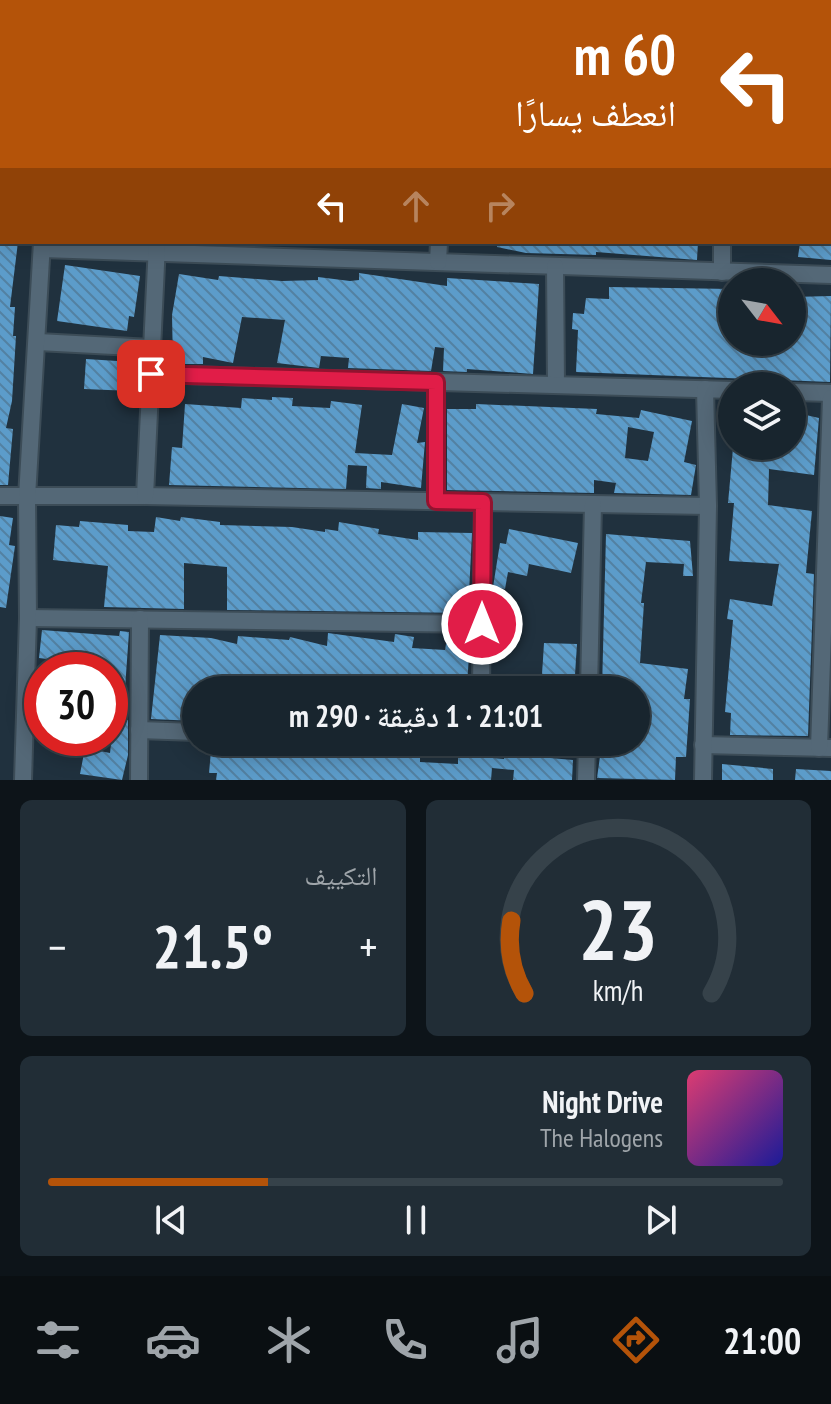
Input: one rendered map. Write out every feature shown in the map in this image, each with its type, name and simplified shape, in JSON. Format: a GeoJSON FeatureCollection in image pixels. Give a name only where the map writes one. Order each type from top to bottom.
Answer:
{"type":"FeatureCollection","features":[{"type":"Feature","properties":{"kind":"street"},"geometry":{"type":"LineString","coordinates":[[438,262],[439,244]]}},
{"type":"Feature","properties":{"kind":"street"},"geometry":{"type":"LineString","coordinates":[[722,244],[722,268]]}},
{"type":"Feature","properties":{"kind":"street"},"geometry":{"type":"LineString","coordinates":[[23,780],[28,618],[27,497],[42,246],[718,272]]}},
{"type":"Feature","properties":{"kind":"street"},"geometry":{"type":"LineString","coordinates":[[145,496],[157,248]]}},
{"type":"Feature","properties":{"kind":"street"},"geometry":{"type":"LineString","coordinates":[[555,266],[556,385]]}},
{"type":"Feature","properties":{"kind":"street"},"geometry":{"type":"LineString","coordinates":[[806,274],[831,275]]}},
{"type":"Feature","properties":{"kind":"street"},"geometry":{"type":"LineString","coordinates":[[38,342],[152,348]]}},
{"type":"Feature","properties":{"kind":"street"},"geometry":{"type":"LineString","coordinates":[[151,374],[718,389]]}},
{"type":"Feature","properties":{"kind":"street"},"geometry":{"type":"LineString","coordinates":[[436,382],[436,501]]}},
{"type":"Feature","properties":{"kind":"street"},"geometry":{"type":"LineString","coordinates":[[703,780],[708,506],[705,389]]}},
{"type":"Feature","properties":{"kind":"street"},"geometry":{"type":"LineString","coordinates":[[703,745],[825,748],[831,396],[806,393]]}},
{"type":"Feature","properties":{"kind":"street"},"geometry":{"type":"LineString","coordinates":[[0,496],[708,506]]}},
{"type":"Feature","properties":{"kind":"street"},"geometry":{"type":"LineString","coordinates":[[481,676],[483,502]]}},
{"type":"Feature","properties":{"kind":"street"},"geometry":{"type":"LineString","coordinates":[[589,676],[593,504]]}},
{"type":"Feature","properties":{"kind":"street"},"geometry":{"type":"LineString","coordinates":[[28,618],[482,624]]}},
{"type":"Feature","properties":{"kind":"street"},"geometry":{"type":"LineString","coordinates":[[139,780],[140,619]]}},
{"type":"Feature","properties":{"kind":"street"},"geometry":{"type":"LineString","coordinates":[[139,730],[182,732]]}},
{"type":"Feature","properties":{"kind":"street"},"geometry":{"type":"LineString","coordinates":[[586,780],[587,756]]}},
{"type":"Feature","properties":{"kind":"building"},"geometry":{"type":"Polygon","coordinates":[[[0,244],[18,244],[10,307],[15,307],[13,336],[16,336],[12,401],[6,428],[13,429],[8,485],[0,485],[0,244]]]}},
{"type":"Feature","properties":{"kind":"building"},"geometry":{"type":"Polygon","coordinates":[[[497,244],[698,244],[697,260],[596,252],[596,255],[526,253],[497,247],[497,244]]]}},
{"type":"Feature","properties":{"kind":"building"},"geometry":{"type":"Polygon","coordinates":[[[800,244],[831,244],[831,260],[798,257],[800,244]]]}},
{"type":"Feature","properties":{"kind":"building"},"geometry":{"type":"Polygon","coordinates":[[[65,265],[140,276],[134,317],[129,316],[127,331],[57,321],[65,265]]]}},
{"type":"Feature","properties":{"kind":"building"},"geometry":{"type":"Polygon","coordinates":[[[359,273],[447,286],[447,278],[539,284],[533,374],[467,369],[467,372],[443,371],[444,348],[435,347],[431,371],[348,368],[349,358],[321,356],[319,368],[277,363],[285,320],[242,317],[233,363],[203,357],[203,364],[173,364],[172,315],[179,274],[218,280],[219,276],[282,281],[318,280],[318,277],[350,281],[359,280],[359,273]]]}},
{"type":"Feature","properties":{"kind":"building"},"geometry":{"type":"Polygon","coordinates":[[[609,287],[718,289],[718,356],[806,356],[806,297],[831,296],[830,382],[806,381],[806,372],[718,372],[718,378],[576,372],[578,330],[572,329],[573,313],[584,314],[586,298],[609,299],[609,287]]]}},
{"type":"Feature","properties":{"kind":"building"},"geometry":{"type":"Polygon","coordinates":[[[86,359],[133,362],[132,391],[84,389],[86,359]]]}},
{"type":"Feature","properties":{"kind":"building"},"geometry":{"type":"Polygon","coordinates":[[[272,397],[293,398],[292,406],[330,408],[331,401],[362,405],[355,453],[392,455],[402,404],[424,408],[417,443],[425,442],[421,488],[381,482],[381,489],[366,488],[367,466],[348,465],[346,489],[169,485],[172,447],[182,448],[185,404],[241,408],[242,398],[272,400],[272,397]]]}},
{"type":"Feature","properties":{"kind":"building"},"geometry":{"type":"Polygon","coordinates":[[[476,404],[597,409],[596,414],[639,418],[641,410],[692,421],[684,462],[696,465],[691,495],[614,493],[616,483],[594,480],[594,493],[447,490],[447,409],[476,409],[476,404]],[[628,427],[625,458],[648,461],[654,432],[628,427]]]}},
{"type":"Feature","properties":{"kind":"building"},"geometry":{"type":"Polygon","coordinates":[[[806,415],[819,418],[814,475],[769,469],[768,505],[812,511],[806,573],[814,574],[808,736],[730,735],[731,713],[725,712],[733,620],[727,619],[730,599],[772,606],[779,564],[729,561],[734,503],[728,503],[732,460],[806,460],[806,415]]]}},
{"type":"Feature","properties":{"kind":"building"},"geometry":{"type":"Polygon","coordinates":[[[0,516],[13,518],[9,545],[15,546],[6,608],[0,607],[0,516]]]}},
{"type":"Feature","properties":{"kind":"building"},"geometry":{"type":"Polygon","coordinates":[[[156,517],[325,532],[325,529],[338,531],[339,522],[379,529],[378,534],[418,540],[418,532],[472,533],[468,613],[227,610],[227,567],[184,563],[184,609],[104,607],[108,566],[53,560],[56,525],[79,527],[80,521],[128,525],[128,531],[154,532],[156,517]]]}},
{"type":"Feature","properties":{"kind":"building"},"geometry":{"type":"Polygon","coordinates":[[[509,529],[578,543],[571,573],[529,564],[527,576],[508,572],[505,589],[493,587],[500,543],[506,544],[509,529]]]}},
{"type":"Feature","properties":{"kind":"building"},"geometry":{"type":"Polygon","coordinates":[[[606,534],[690,541],[693,576],[683,576],[684,564],[646,562],[641,603],[644,603],[640,663],[688,669],[684,699],[690,699],[686,757],[676,757],[675,780],[597,778],[600,756],[650,756],[650,676],[602,676],[606,534]]]}},
{"type":"Feature","properties":{"kind":"building"},"geometry":{"type":"Polygon","coordinates":[[[42,630],[119,636],[120,631],[129,632],[128,652],[40,652],[42,630]]]}},
{"type":"Feature","properties":{"kind":"building"},"geometry":{"type":"Polygon","coordinates":[[[328,633],[394,642],[395,634],[414,637],[412,648],[445,650],[446,644],[455,645],[455,654],[469,655],[468,676],[182,676],[182,720],[151,719],[160,635],[211,638],[237,644],[238,636],[289,640],[290,637],[327,646],[328,633]]]}},
{"type":"Feature","properties":{"kind":"building"},"geometry":{"type":"Polygon","coordinates":[[[544,643],[577,644],[575,676],[542,676],[544,643]]]}},
{"type":"Feature","properties":{"kind":"building"},"geometry":{"type":"Polygon","coordinates":[[[83,756],[128,756],[122,780],[80,774],[83,756]]]}},
{"type":"Feature","properties":{"kind":"building"},"geometry":{"type":"Polygon","coordinates":[[[211,756],[420,756],[420,762],[458,764],[458,756],[504,759],[505,756],[528,756],[573,760],[572,780],[513,780],[514,770],[492,768],[491,780],[216,780],[217,773],[209,773],[211,756]]]}},
{"type":"Feature","properties":{"kind":"building"},"geometry":{"type":"Polygon","coordinates":[[[722,764],[773,769],[773,780],[722,780],[722,764]]]}},
{"type":"Feature","properties":{"kind":"building"},"geometry":{"type":"Polygon","coordinates":[[[796,769],[831,771],[831,780],[795,780],[796,769]]]}},
{"type":"Feature","properties":{"kind":"route"},"geometry":{"type":"LineString","coordinates":[[151,374],[436,382],[436,501],[483,502],[482,624]]}}]}
